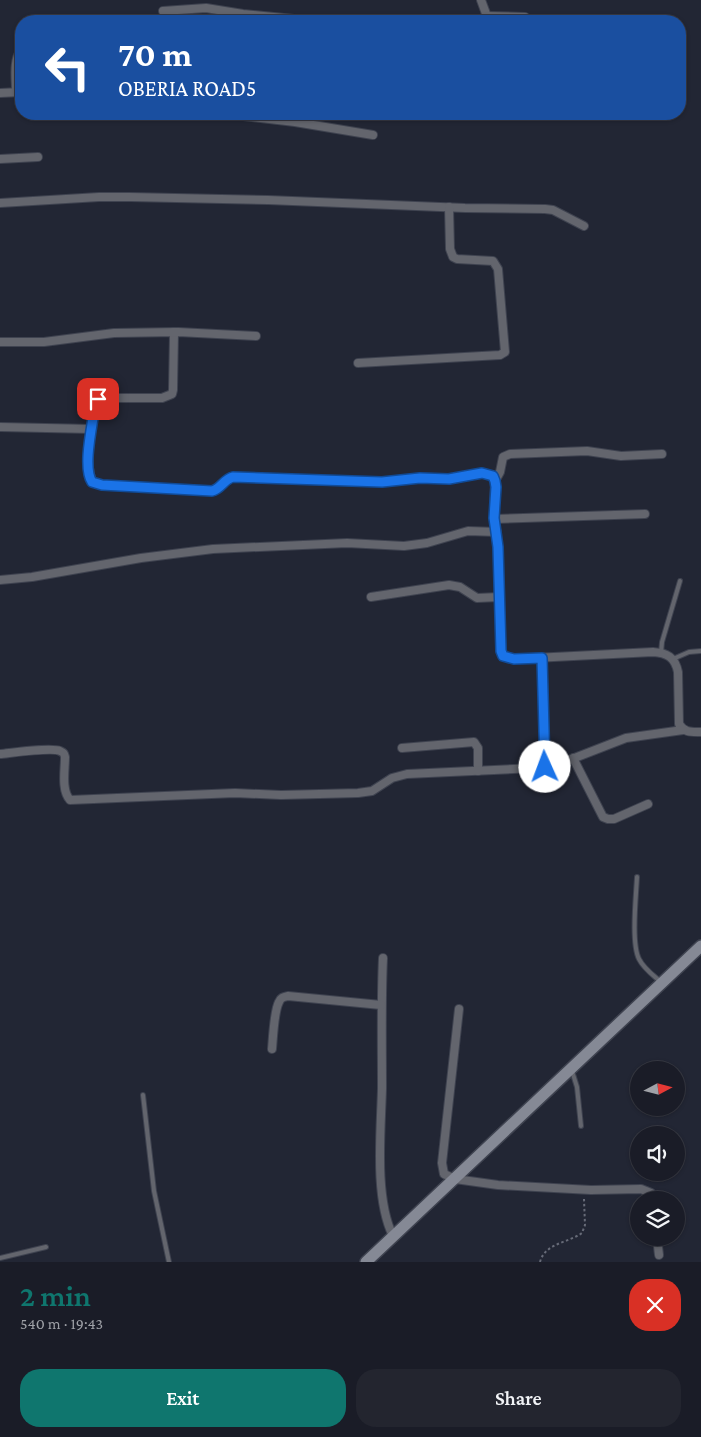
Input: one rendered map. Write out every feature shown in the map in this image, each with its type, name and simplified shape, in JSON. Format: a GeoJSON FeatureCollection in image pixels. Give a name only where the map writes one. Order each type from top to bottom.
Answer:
{"type":"FeatureCollection","features":[{"type":"Feature","properties":{"kind":"street"},"geometry":{"type":"LineString","coordinates":[[481,0],[487,15]]}},
{"type":"Feature","properties":{"kind":"street"},"geometry":{"type":"LineString","coordinates":[[163,11],[195,8],[261,15]]}},
{"type":"Feature","properties":{"kind":"street"},"geometry":{"type":"LineString","coordinates":[[0,93],[15,92]]}},
{"type":"Feature","properties":{"kind":"street"},"geometry":{"type":"LineString","coordinates":[[278,120],[373,135]]}},
{"type":"Feature","properties":{"kind":"street"},"geometry":{"type":"LineString","coordinates":[[0,159],[38,157]]}},
{"type":"Feature","properties":{"kind":"street"},"geometry":{"type":"LineString","coordinates":[[0,203],[130,197],[553,210],[584,226]]}},
{"type":"Feature","properties":{"kind":"street"},"geometry":{"type":"LineString","coordinates":[[358,363],[500,355],[505,352],[498,269],[493,261],[457,259],[453,257],[450,249],[449,207]]}},
{"type":"Feature","properties":{"kind":"street"},"geometry":{"type":"LineString","coordinates":[[174,332],[172,394],[162,398],[98,399],[95,405],[88,460],[92,482],[102,485],[212,491],[216,490],[228,478],[233,477],[382,482],[420,478],[449,479],[482,473],[493,476],[495,481]]}},
{"type":"Feature","properties":{"kind":"street"},"geometry":{"type":"LineString","coordinates":[[0,342],[44,342],[114,333],[174,332],[256,336]]}},
{"type":"Feature","properties":{"kind":"street"},"geometry":{"type":"LineString","coordinates":[[0,427],[92,429]]}},
{"type":"Feature","properties":{"kind":"street"},"geometry":{"type":"LineString","coordinates":[[662,454],[621,456],[588,451],[510,454],[503,457],[500,472],[495,481],[494,518],[497,532],[501,651],[503,656],[514,659],[660,653],[668,655],[677,665],[678,717],[683,730]]}},
{"type":"Feature","properties":{"kind":"street"},"geometry":{"type":"LineString","coordinates":[[494,518],[645,514]]}},
{"type":"Feature","properties":{"kind":"street"},"geometry":{"type":"LineString","coordinates":[[0,580],[32,577],[141,558],[207,550],[339,543],[404,546],[427,543],[468,531],[497,532]]}},
{"type":"Feature","properties":{"kind":"street"},"geometry":{"type":"LineString","coordinates":[[370,597],[449,585],[460,587],[477,598],[499,597]]}},
{"type":"Feature","properties":{"kind":"street"},"geometry":{"type":"LineString","coordinates":[[542,658],[545,767]]}},
{"type":"Feature","properties":{"kind":"street"},"geometry":{"type":"LineString","coordinates":[[0,754],[60,750],[65,757],[66,796],[70,800],[76,801],[124,797],[235,793],[282,795],[358,793],[372,791],[399,775],[554,766],[626,738],[683,730],[701,732]]}},
{"type":"Feature","properties":{"kind":"street"},"geometry":{"type":"LineString","coordinates":[[402,748],[474,742],[478,748],[478,771]]}},
{"type":"Feature","properties":{"kind":"street"},"geometry":{"type":"LineString","coordinates":[[573,758],[603,817],[614,819],[648,804]]}},
{"type":"Feature","properties":{"kind":"street"},"geometry":{"type":"LineString","coordinates":[[366,1262],[701,946]]}},
{"type":"Feature","properties":{"kind":"street"},"geometry":{"type":"LineString","coordinates":[[383,958],[381,1005],[381,1169],[384,1212],[394,1236]]}},
{"type":"Feature","properties":{"kind":"street"},"geometry":{"type":"LineString","coordinates":[[272,1050],[277,1008],[279,1001],[283,997],[381,1005]]}},
{"type":"Feature","properties":{"kind":"street"},"geometry":{"type":"LineString","coordinates":[[459,1009],[442,1163],[444,1174],[455,1179],[510,1186],[584,1189],[641,1188],[647,1191]]}},
{"type":"Feature","properties":{"kind":"street"},"geometry":{"type":"LineString","coordinates":[[657,1246],[658,1255]]}},
{"type":"Feature","properties":{"kind":"lane"},"geometry":{"type":"LineString","coordinates":[[660,653],[680,581]]}},
{"type":"Feature","properties":{"kind":"lane"},"geometry":{"type":"LineString","coordinates":[[673,659],[689,652],[701,651]]}},
{"type":"Feature","properties":{"kind":"lane"},"geometry":{"type":"LineString","coordinates":[[636,877],[637,954],[646,970],[661,982]]}},
{"type":"Feature","properties":{"kind":"lane"},"geometry":{"type":"LineString","coordinates":[[572,1069],[577,1087],[581,1126]]}},
{"type":"Feature","properties":{"kind":"lane"},"geometry":{"type":"LineString","coordinates":[[143,1095],[154,1191],[169,1262]]}},
{"type":"Feature","properties":{"kind":"lane"},"geometry":{"type":"LineString","coordinates":[[0,1258],[46,1247]]}},
{"type":"Feature","properties":{"kind":"path"},"geometry":{"type":"LineString","coordinates":[[540,1262],[548,1249],[578,1236],[584,1230],[584,1189]]}},
{"type":"Feature","properties":{"kind":"route"},"geometry":{"type":"LineString","coordinates":[[98,399],[95,405],[88,460],[92,482],[102,485],[212,491],[220,487],[228,478],[233,477],[309,481],[395,482],[420,478],[440,480],[482,473],[493,476],[496,487],[494,518],[499,560],[501,651],[503,656],[509,659],[542,658],[545,767]]}}]}
